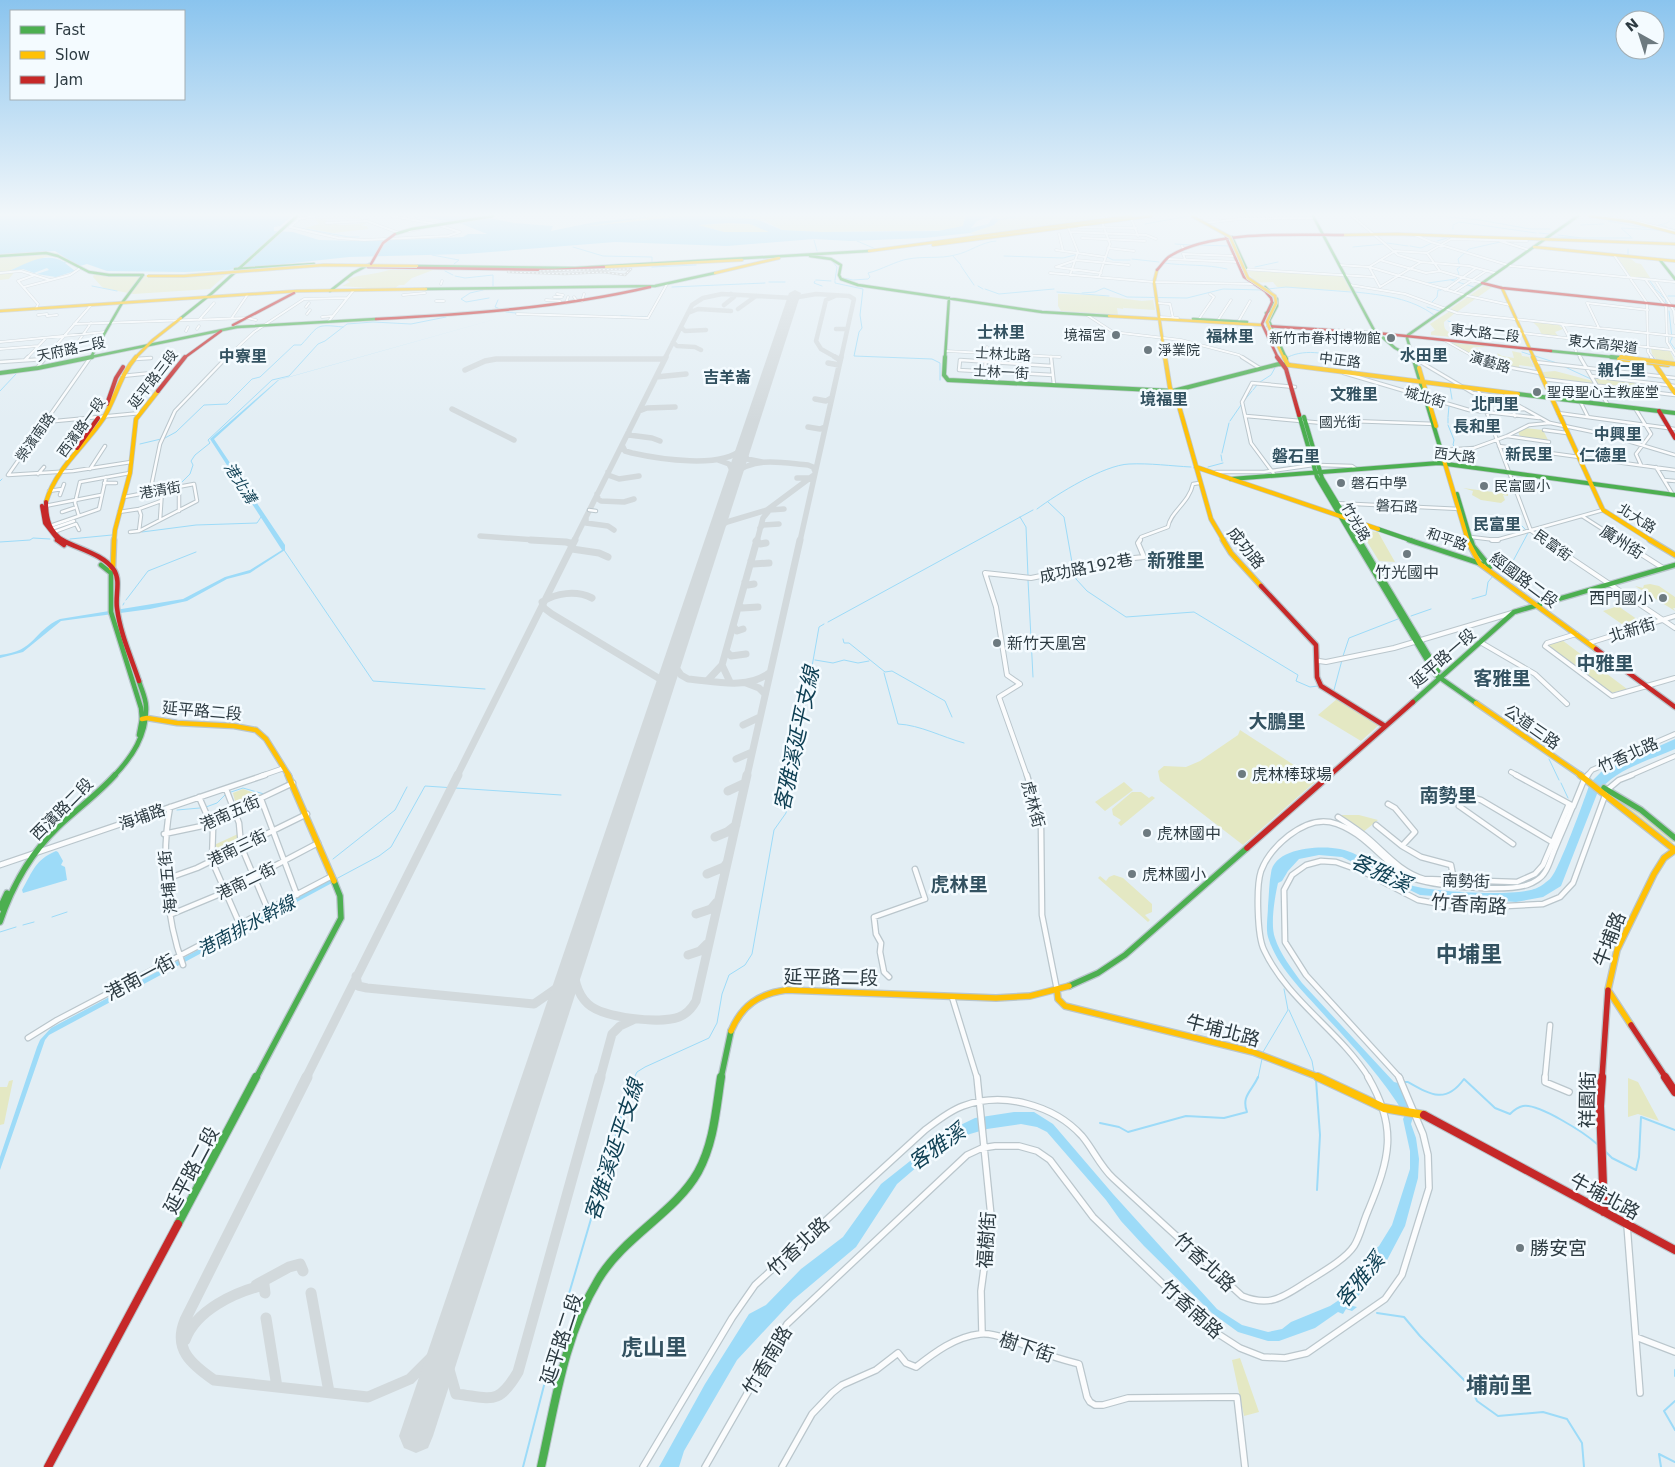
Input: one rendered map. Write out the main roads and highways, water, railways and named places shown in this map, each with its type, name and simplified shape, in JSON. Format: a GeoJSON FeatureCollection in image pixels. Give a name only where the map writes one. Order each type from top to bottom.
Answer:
{"type":"FeatureCollection","features":[{"type":"Feature","properties":{"kind":"main road"},"geometry":{"type":"LineString","coordinates":[[91,358],[122,303],[139,284]]}},
{"type":"Feature","properties":{"kind":"main road","name":"西濱路一段"},"geometry":{"type":"LineString","coordinates":[[111,568],[57,541],[45,526],[41,512],[44,494],[59,473],[87,442],[110,399],[118,374],[173,321],[206,297],[220,284]]}},
{"type":"Feature","properties":{"kind":"main road"},"geometry":{"type":"LineString","coordinates":[[329,291],[338,284]]}},
{"type":"Feature","properties":{"kind":"main road"},"geometry":{"type":"LineString","coordinates":[[0,311],[297,291],[459,288],[583,291],[669,284]]}},
{"type":"Feature","properties":{"kind":"main road","name":"東大路二段"},"geometry":{"type":"LineString","coordinates":[[855,284],[1042,312],[1376,332],[1531,353]]}},
{"type":"Feature","properties":{"kind":"main road","name":"成功路"},"geometry":{"type":"LineString","coordinates":[[1154,284],[1170,388],[1177,399],[1196,466],[1199,484],[1211,519],[1223,542],[1312,639],[1316,645],[1319,661],[1317,674],[1327,691],[1385,726]]}},
{"type":"Feature","properties":{"kind":"main road"},"geometry":{"type":"LineString","coordinates":[[1257,284],[1271,294],[1275,300],[1270,312],[1269,321],[1286,365]]}},
{"type":"Feature","properties":{"kind":"main road"},"geometry":{"type":"LineString","coordinates":[[1257,284],[1278,301],[1262,325],[1277,362],[1272,365]]}},
{"type":"Feature","properties":{"kind":"main road"},"geometry":{"type":"LineString","coordinates":[[1349,284],[1376,332],[1395,348],[1414,358]]}},
{"type":"Feature","properties":{"kind":"main road"},"geometry":{"type":"LineString","coordinates":[[1409,335],[1482,284]]}},
{"type":"Feature","properties":{"kind":"main road"},"geometry":{"type":"LineString","coordinates":[[1489,284],[1502,288],[1674,306]]}},
{"type":"Feature","properties":{"kind":"main road"},"geometry":{"type":"LineString","coordinates":[[226,329],[330,320],[410,317],[563,302],[628,293],[654,286]]}},
{"type":"Feature","properties":{"kind":"main road"},"geometry":{"type":"LineString","coordinates":[[330,320],[419,318],[534,308],[627,294],[648,290],[654,286]]}},
{"type":"Feature","properties":{"kind":"main road"},"geometry":{"type":"LineString","coordinates":[[1262,288],[1272,292],[1276,298],[1276,303],[1267,322],[1286,365]]}},
{"type":"Feature","properties":{"kind":"main road","name":"北大路"},"geometry":{"type":"LineString","coordinates":[[1502,288],[1603,510],[1675,555]]}},
{"type":"Feature","properties":{"kind":"main road","name":"延平路三段"},"geometry":{"type":"LineString","coordinates":[[111,568],[114,556],[114,535],[130,473],[136,419],[186,355],[206,340],[297,291]]}},
{"type":"Feature","properties":{"kind":"main road","name":"中正路"},"geometry":{"type":"LineString","coordinates":[[949,298],[944,377],[948,380],[1172,391],[1272,365],[1286,365],[1462,387],[1479,392],[1580,401],[1675,413]]}},
{"type":"Feature","properties":{"kind":"main road","name":"東大路二段"},"geometry":{"type":"LineString","coordinates":[[1160,319],[1218,320],[1262,325]]}},
{"type":"Feature","properties":{"kind":"main road","name":"天府路二段"},"geometry":{"type":"LineString","coordinates":[[0,373],[37,369],[226,329]]}},
{"type":"Feature","properties":{"kind":"main road","name":"東大路二段"},"geometry":{"type":"LineString","coordinates":[[1409,335],[1531,353]]}},
{"type":"Feature","properties":{"kind":"main road","name":"經國路二段"},"geometry":{"type":"LineString","coordinates":[[1409,335],[1445,464],[1474,549],[1482,563]]}},
{"type":"Feature","properties":{"kind":"main road","name":"西濱路一段"},"geometry":{"type":"LineString","coordinates":[[101,417],[116,396],[122,376],[147,345]]}},
{"type":"Feature","properties":{"kind":"main road"},"geometry":{"type":"LineString","coordinates":[[1274,352],[1286,365]]}},
{"type":"Feature","properties":{"kind":"main road"},"geometry":{"type":"LineString","coordinates":[[1531,353],[1578,353],[1675,364]]}},
{"type":"Feature","properties":{"kind":"main road","name":"東大高架道"},"geometry":{"type":"LineString","coordinates":[[1531,353],[1622,358],[1675,364]]}},
{"type":"Feature","properties":{"kind":"main road"},"geometry":{"type":"LineString","coordinates":[[1654,362],[1673,390]]}},
{"type":"Feature","properties":{"kind":"main road","name":"竹光路"},"geometry":{"type":"LineString","coordinates":[[1286,365],[1317,468],[1333,501],[1441,677]]}},
{"type":"Feature","properties":{"kind":"main road"},"geometry":{"type":"LineString","coordinates":[[1659,411],[1672,428],[1675,438]]}},
{"type":"Feature","properties":{"kind":"main road","name":"經國路二段"},"geometry":{"type":"LineString","coordinates":[[1434,424],[1443,450],[1445,464]]}},
{"type":"Feature","properties":{"kind":"main road","name":"西大路"},"geometry":{"type":"LineString","coordinates":[[1233,478],[1317,468],[1445,464],[1674,495]]}},
{"type":"Feature","properties":{"kind":"main road","name":"和平路"},"geometry":{"type":"LineString","coordinates":[[1196,466],[1482,563]]}},
{"type":"Feature","properties":{"kind":"main road","name":"和平路"},"geometry":{"type":"LineString","coordinates":[[1196,466],[1233,478]]}},
{"type":"Feature","properties":{"kind":"main road","name":"西濱路一段"},"geometry":{"type":"LineString","coordinates":[[59,473],[49,492],[45,506],[52,529],[68,544],[102,562]]}},
{"type":"Feature","properties":{"kind":"main road","name":"經國路二段"},"geometry":{"type":"LineString","coordinates":[[1460,508],[1469,545],[1482,563],[1675,702]]}},
{"type":"Feature","properties":{"kind":"main road"},"geometry":{"type":"LineString","coordinates":[[111,568],[102,562],[114,556]]}},
{"type":"Feature","properties":{"kind":"main road","name":"延平路一段"},"geometry":{"type":"LineString","coordinates":[[1263,833],[1514,612],[1675,565]]}},
{"type":"Feature","properties":{"kind":"main road","name":"延平路二段"},"geometry":{"type":"LineString","coordinates":[[48,1467],[334,934],[341,918],[342,910],[340,896],[307,814],[293,783],[266,737],[256,730],[229,725],[165,722],[144,718],[115,611],[117,578],[111,568]]}},
{"type":"Feature","properties":{"kind":"main road","name":"經國路二段"},"geometry":{"type":"LineString","coordinates":[[1540,605],[1576,634],[1591,643]]}},
{"type":"Feature","properties":{"kind":"main road","name":"公道三路"},"geometry":{"type":"LineString","coordinates":[[1441,677],[1606,791]]}},
{"type":"Feature","properties":{"kind":"main road","name":"經國路二段"},"geometry":{"type":"LineString","coordinates":[[1649,685],[1675,707]]}},
{"type":"Feature","properties":{"kind":"main road","name":"西濱路二段"},"geometry":{"type":"LineString","coordinates":[[0,922],[13,890],[36,853],[75,811],[119,770],[142,738],[144,718]]}},
{"type":"Feature","properties":{"kind":"main road","name":"西濱路二段"},"geometry":{"type":"LineString","coordinates":[[0,908],[14,880],[30,856],[57,825],[131,752]]}},
{"type":"Feature","properties":{"kind":"main road"},"geometry":{"type":"LineString","coordinates":[[1606,791],[1641,810],[1675,838]]}},
{"type":"Feature","properties":{"kind":"main road"},"geometry":{"type":"LineString","coordinates":[[1606,791],[1675,850]]}},
{"type":"Feature","properties":{"kind":"main road","name":"延平路二段"},"geometry":{"type":"LineString","coordinates":[[541,1467],[574,1337],[595,1285],[614,1256],[689,1182],[704,1161],[727,1040],[738,1013],[756,997],[770,992],[786,990],[1010,998],[1057,990],[1086,980],[1114,963],[1153,932],[1263,833]]}},
{"type":"Feature","properties":{"kind":"main road","name":"牛埔路"},"geometry":{"type":"LineString","coordinates":[[1675,850],[1664,858],[1650,880],[1617,950],[1608,990],[1675,1091]]}},
{"type":"Feature","properties":{"kind":"main road","name":"牛埔北路"},"geometry":{"type":"LineString","coordinates":[[1057,990],[1058,998],[1065,1006],[1253,1052],[1323,1079],[1384,1108],[1415,1112],[1431,1118],[1675,1250]]}},
{"type":"Feature","properties":{"kind":"main road","name":"祥園街"},"geometry":{"type":"LineString","coordinates":[[1604,1212],[1600,1106],[1608,990]]}},
{"type":"Feature","properties":{"kind":"main road"},"geometry":{"type":"LineString","coordinates":[[1607,1007],[1613,1004],[1620,1009]]}},
{"type":"Feature","properties":{"kind":"water","name":"港北溝"},"geometry":{"type":"Polygon","coordinates":[[[514,314],[279,380],[214,439],[285,545],[285,550],[250,573],[227,579],[187,601],[150,609],[61,621],[23,652],[0,658],[0,655],[12,653],[28,645],[44,629],[60,619],[183,599],[225,577],[250,570],[282,550],[210,439],[278,380],[514,314]]]}},
{"type":"Feature","properties":{"kind":"water","name":"客雅溪"},"geometry":{"type":"Polygon","coordinates":[[[1675,739],[1675,749],[1622,772],[1604,785],[1597,794],[1561,886],[1543,897],[1516,902],[1420,895],[1342,857],[1319,855],[1299,859],[1282,881],[1278,883],[1274,903],[1273,926],[1277,944],[1283,956],[1302,983],[1394,1082],[1398,1083],[1413,1117],[1411,1124],[1416,1138],[1419,1159],[1418,1178],[1405,1226],[1386,1262],[1369,1285],[1349,1305],[1357,1307],[1352,1311],[1346,1309],[1343,1314],[1338,1312],[1315,1328],[1279,1341],[1268,1341],[1238,1332],[1212,1313],[1144,1246],[1047,1132],[1037,1127],[1021,1124],[987,1129],[970,1134],[939,1148],[897,1184],[856,1247],[793,1300],[737,1360],[684,1451],[679,1467],[659,1467],[705,1384],[749,1314],[766,1305],[801,1269],[843,1237],[881,1184],[948,1131],[975,1118],[1014,1112],[1034,1112],[1053,1124],[1113,1194],[1217,1309],[1242,1325],[1268,1332],[1282,1329],[1291,1322],[1330,1306],[1339,1300],[1359,1276],[1373,1251],[1379,1246],[1392,1225],[1410,1169],[1410,1151],[1403,1119],[1405,1115],[1369,1065],[1294,982],[1279,962],[1268,936],[1267,928],[1270,881],[1274,864],[1289,853],[1322,847],[1349,851],[1403,883],[1429,889],[1507,893],[1536,888],[1554,874],[1590,783],[1601,772],[1675,739]]]}},
{"type":"Feature","properties":{"kind":"water"},"geometry":{"type":"Polygon","coordinates":[[[56,851],[63,861],[61,865],[65,867],[67,880],[23,893],[22,890],[35,867],[43,858],[56,851]]]}},
{"type":"Feature","properties":{"kind":"water"},"geometry":{"type":"Polygon","coordinates":[[[330,880],[332,883],[49,1035],[45,1040],[0,1170],[0,1157],[37,1047],[40,1040],[51,1028],[330,880]]]}},
{"type":"Feature","properties":{"kind":"waterway"},"geometry":{"type":"LineString","coordinates":[[672,287],[731,284]]}},
{"type":"Feature","properties":{"kind":"waterway"},"geometry":{"type":"LineString","coordinates":[[818,284],[822,286]]}},
{"type":"Feature","properties":{"kind":"waterway"},"geometry":{"type":"LineString","coordinates":[[842,284],[863,289],[860,315],[862,328],[859,332],[854,356],[932,359],[940,363],[940,380]]}},
{"type":"Feature","properties":{"kind":"waterway"},"geometry":{"type":"LineString","coordinates":[[1466,284],[1474,287]]}},
{"type":"Feature","properties":{"kind":"waterway"},"geometry":{"type":"LineString","coordinates":[[1652,284],[1655,288]]}},
{"type":"Feature","properties":{"kind":"waterway"},"geometry":{"type":"LineString","coordinates":[[92,286],[117,291]]}},
{"type":"Feature","properties":{"kind":"waterway"},"geometry":{"type":"LineString","coordinates":[[978,286],[983,289]]}},
{"type":"Feature","properties":{"kind":"waterway"},"geometry":{"type":"LineString","coordinates":[[1268,289],[1286,287],[1351,292]]}},
{"type":"Feature","properties":{"kind":"waterway"},"geometry":{"type":"LineString","coordinates":[[1082,293],[1095,292],[1104,288],[1127,297],[1187,298],[1223,289],[1262,290]]}},
{"type":"Feature","properties":{"kind":"waterway"},"geometry":{"type":"LineString","coordinates":[[985,289],[999,294],[1054,289]]}},
{"type":"Feature","properties":{"kind":"waterway"},"geometry":{"type":"LineString","coordinates":[[1655,289],[1661,294]]}},
{"type":"Feature","properties":{"kind":"waterway"},"geometry":{"type":"LineString","coordinates":[[483,290],[470,293],[461,299],[466,302],[489,298]]}},
{"type":"Feature","properties":{"kind":"waterway"},"geometry":{"type":"LineString","coordinates":[[1431,303],[1437,297],[1438,290],[1441,290]]}},
{"type":"Feature","properties":{"kind":"waterway"},"geometry":{"type":"LineString","coordinates":[[1057,292],[1109,296]]}},
{"type":"Feature","properties":{"kind":"waterway"},"geometry":{"type":"LineString","coordinates":[[1355,292],[1406,301],[1434,315]]}},
{"type":"Feature","properties":{"kind":"waterway"},"geometry":{"type":"LineString","coordinates":[[1661,295],[1664,298]]}},
{"type":"Feature","properties":{"kind":"waterway"},"geometry":{"type":"LineString","coordinates":[[1668,296],[1675,296]]}},
{"type":"Feature","properties":{"kind":"waterway"},"geometry":{"type":"LineString","coordinates":[[1665,298],[1666,303]]}},
{"type":"Feature","properties":{"kind":"waterway"},"geometry":{"type":"LineString","coordinates":[[498,300],[495,307],[498,308]]}},
{"type":"Feature","properties":{"kind":"waterway"},"geometry":{"type":"LineString","coordinates":[[1427,307],[1439,311]]}},
{"type":"Feature","properties":{"kind":"waterway"},"geometry":{"type":"LineString","coordinates":[[1669,311],[1672,338],[1670,342],[1675,349]]}},
{"type":"Feature","properties":{"kind":"waterway","name":"港北溝"},"geometry":{"type":"LineString","coordinates":[[506,312],[516,313]]}},
{"type":"Feature","properties":{"kind":"waterway"},"geometry":{"type":"LineString","coordinates":[[621,316],[646,317]]}},
{"type":"Feature","properties":{"kind":"waterway"},"geometry":{"type":"LineString","coordinates":[[182,482],[190,474],[193,465],[191,461],[195,455],[210,443],[208,440],[272,380],[289,376],[318,344],[325,341],[347,324],[373,322],[411,324],[446,317]]}},
{"type":"Feature","properties":{"kind":"waterway"},"geometry":{"type":"LineString","coordinates":[[1448,321],[1472,329]]}},
{"type":"Feature","properties":{"kind":"waterway"},"geometry":{"type":"LineString","coordinates":[[165,438],[176,432],[204,405],[227,404],[252,379],[260,377],[294,345],[301,345],[318,327],[343,327]]}},
{"type":"Feature","properties":{"kind":"waterway"},"geometry":{"type":"LineString","coordinates":[[1288,357],[1310,352],[1349,360]]}},
{"type":"Feature","properties":{"kind":"waterway"},"geometry":{"type":"LineString","coordinates":[[1522,352],[1531,355]]}},
{"type":"Feature","properties":{"kind":"waterway"},"geometry":{"type":"LineString","coordinates":[[1535,356],[1557,363]]}},
{"type":"Feature","properties":{"kind":"waterway"},"geometry":{"type":"LineString","coordinates":[[1352,361],[1360,361]]}},
{"type":"Feature","properties":{"kind":"waterway"},"geometry":{"type":"LineString","coordinates":[[1260,382],[1271,375],[1276,366]]}},
{"type":"Feature","properties":{"kind":"waterway"},"geometry":{"type":"LineString","coordinates":[[1565,367],[1591,379]]}},
{"type":"Feature","properties":{"kind":"waterway"},"geometry":{"type":"LineString","coordinates":[[0,391],[16,374]]}},
{"type":"Feature","properties":{"kind":"waterway"},"geometry":{"type":"LineString","coordinates":[[1253,390],[1257,385]]}},
{"type":"Feature","properties":{"kind":"waterway"},"geometry":{"type":"LineString","coordinates":[[1450,387],[1452,399]]}},
{"type":"Feature","properties":{"kind":"waterway"},"geometry":{"type":"LineString","coordinates":[[1243,402],[1252,391]]}},
{"type":"Feature","properties":{"kind":"waterway"},"geometry":{"type":"LineString","coordinates":[[1230,421],[1241,405]]}},
{"type":"Feature","properties":{"kind":"waterway"},"geometry":{"type":"LineString","coordinates":[[1448,417],[1449,406]]}},
{"type":"Feature","properties":{"kind":"waterway"},"geometry":{"type":"LineString","coordinates":[[1448,418],[1448,423]]}},
{"type":"Feature","properties":{"kind":"waterway"},"geometry":{"type":"LineString","coordinates":[[1222,453],[1229,423]]}},
{"type":"Feature","properties":{"kind":"waterway"},"geometry":{"type":"LineString","coordinates":[[1448,425],[1454,440],[1453,445],[1456,448]]}},
{"type":"Feature","properties":{"kind":"waterway"},"geometry":{"type":"LineString","coordinates":[[140,444],[161,439]]}},
{"type":"Feature","properties":{"kind":"waterway"},"geometry":{"type":"LineString","coordinates":[[1221,455],[1222,461]]}},
{"type":"Feature","properties":{"kind":"waterway"},"geometry":{"type":"LineString","coordinates":[[1464,455],[1469,458],[1471,466]]}},
{"type":"Feature","properties":{"kind":"waterway"},"geometry":{"type":"LineString","coordinates":[[1208,467],[1223,463]]}},
{"type":"Feature","properties":{"kind":"waterway","name":"客雅溪延平支線"},"geometry":{"type":"LineString","coordinates":[[1037,509],[1081,481],[1107,469],[1129,464],[1191,467]]}},
{"type":"Feature","properties":{"kind":"waterway"},"geometry":{"type":"LineString","coordinates":[[1048,502],[1064,517],[1073,568]]}},
{"type":"Feature","properties":{"kind":"waterway","name":"客雅溪延平支線"},"geometry":{"type":"LineString","coordinates":[[1020,517],[1033,510]]}},
{"type":"Feature","properties":{"kind":"waterway"},"geometry":{"type":"LineString","coordinates":[[1512,516],[1526,530]]}},
{"type":"Feature","properties":{"kind":"waterway"},"geometry":{"type":"LineString","coordinates":[[142,532],[196,525],[257,523],[261,517]]}},
{"type":"Feature","properties":{"kind":"waterway","name":"客雅溪延平支線"},"geometry":{"type":"LineString","coordinates":[[828,622],[1020,517]]}},
{"type":"Feature","properties":{"kind":"waterway"},"geometry":{"type":"LineString","coordinates":[[1020,517],[1026,527],[1028,576]]}},
{"type":"Feature","properties":{"kind":"waterway"},"geometry":{"type":"LineString","coordinates":[[1499,571],[1513,561],[1528,533]]}},
{"type":"Feature","properties":{"kind":"waterway"},"geometry":{"type":"LineString","coordinates":[[70,539],[112,535]]}},
{"type":"Feature","properties":{"kind":"waterway"},"geometry":{"type":"LineString","coordinates":[[0,542],[30,540],[33,538],[50,539]]}},
{"type":"Feature","properties":{"kind":"waterway"},"geometry":{"type":"LineString","coordinates":[[284,550],[373,681],[485,689]]}},
{"type":"Feature","properties":{"kind":"waterway"},"geometry":{"type":"LineString","coordinates":[[126,600],[148,571],[196,552]]}},
{"type":"Feature","properties":{"kind":"waterway"},"geometry":{"type":"LineString","coordinates":[[1074,571],[1076,579],[1087,591],[1126,617],[1194,612],[1298,675],[1296,681],[1310,687],[1318,686]]}},
{"type":"Feature","properties":{"kind":"waterway"},"geometry":{"type":"LineString","coordinates":[[1472,599],[1486,595],[1488,582],[1493,576]]}},
{"type":"Feature","properties":{"kind":"waterway"},"geometry":{"type":"LineString","coordinates":[[1028,580],[1033,677]]}},
{"type":"Feature","properties":{"kind":"waterway"},"geometry":{"type":"LineString","coordinates":[[1411,616],[1431,609]]}},
{"type":"Feature","properties":{"kind":"waterway"},"geometry":{"type":"LineString","coordinates":[[1343,656],[1349,638],[1398,619]]}},
{"type":"Feature","properties":{"kind":"waterway","name":"客雅溪延平支線"},"geometry":{"type":"LineString","coordinates":[[634,1078],[637,1072],[645,1067],[709,1038],[717,1023],[722,994],[729,975],[745,965],[752,954],[774,830],[786,813],[819,627],[824,624]]}},
{"type":"Feature","properties":{"kind":"waterway"},"geometry":{"type":"LineString","coordinates":[[843,639],[844,643],[849,643],[885,672],[892,671],[945,701],[952,717]]}},
{"type":"Feature","properties":{"kind":"waterway"},"geometry":{"type":"LineString","coordinates":[[815,660],[833,663],[844,660],[858,663],[869,661]]}},
{"type":"Feature","properties":{"kind":"waterway"},"geometry":{"type":"LineString","coordinates":[[1334,690],[1342,660]]}},
{"type":"Feature","properties":{"kind":"waterway"},"geometry":{"type":"LineString","coordinates":[[884,673],[898,724],[923,729],[964,743]]}},
{"type":"Feature","properties":{"kind":"waterway"},"geometry":{"type":"LineString","coordinates":[[1549,759],[1559,780]]}},
{"type":"Feature","properties":{"kind":"waterway"},"geometry":{"type":"LineString","coordinates":[[1561,783],[1568,798]]}},
{"type":"Feature","properties":{"kind":"waterway","name":"港南排水幹線"},"geometry":{"type":"LineString","coordinates":[[336,879],[379,856],[391,847],[425,786],[561,795]]}},
{"type":"Feature","properties":{"kind":"waterway"},"geometry":{"type":"LineString","coordinates":[[333,859],[395,810],[407,787]]}},
{"type":"Feature","properties":{"kind":"waterway"},"geometry":{"type":"LineString","coordinates":[[231,792],[243,788],[264,794]]}},
{"type":"Feature","properties":{"kind":"waterway"},"geometry":{"type":"LineString","coordinates":[[206,807],[217,803],[225,795]]}},
{"type":"Feature","properties":{"kind":"waterway"},"geometry":{"type":"LineString","coordinates":[[177,810],[200,808]]}},
{"type":"Feature","properties":{"kind":"waterway"},"geometry":{"type":"LineString","coordinates":[[52,917],[67,912]]}},
{"type":"Feature","properties":{"kind":"waterway"},"geometry":{"type":"LineString","coordinates":[[23,925],[34,922]]}},
{"type":"Feature","properties":{"kind":"waterway"},"geometry":{"type":"LineString","coordinates":[[0,932],[16,927]]}},
{"type":"Feature","properties":{"kind":"waterway"},"geometry":{"type":"LineString","coordinates":[[1263,1052],[1288,1010],[1284,989]]}},
{"type":"Feature","properties":{"kind":"waterway"},"geometry":{"type":"LineString","coordinates":[[1289,1010],[1312,1061],[1314,1072]]}},
{"type":"Feature","properties":{"kind":"waterway"},"geometry":{"type":"LineString","coordinates":[[1258,1078],[1262,1059]]}},
{"type":"Feature","properties":{"kind":"waterway","name":"客雅溪延平支線"},"geometry":{"type":"LineString","coordinates":[[523,1467],[558,1331],[629,1090],[635,1077]]}},
{"type":"Feature","properties":{"kind":"waterway"},"geometry":{"type":"LineString","coordinates":[[1100,1123],[1119,1127],[1128,1132],[1186,1116],[1224,1118],[1247,1112],[1246,1098],[1258,1077]]}},
{"type":"Feature","properties":{"kind":"waterway"},"geometry":{"type":"LineString","coordinates":[[1404,1082],[1438,1095],[1451,1092],[1464,1079],[1495,1108],[1510,1114],[1523,1106],[1539,1109],[1572,1126],[1597,1144]]}},
{"type":"Feature","properties":{"kind":"waterway"},"geometry":{"type":"LineString","coordinates":[[1316,1080],[1320,1135],[1317,1190]]}},
{"type":"Feature","properties":{"kind":"waterway"},"geometry":{"type":"LineString","coordinates":[[1606,1152],[1612,1158],[1636,1170],[1639,1157],[1641,1117],[1675,1130]]}},
{"type":"Feature","properties":{"kind":"waterway"},"geometry":{"type":"LineString","coordinates":[[1377,1313],[1404,1317],[1420,1336],[1470,1386],[1477,1401],[1498,1416],[1543,1412],[1567,1419],[1582,1443],[1584,1467]]}},
{"type":"Feature","properties":{"kind":"waterway"},"geometry":{"type":"LineString","coordinates":[[1675,1370],[1675,1376]]}},
{"type":"Feature","properties":{"kind":"waterway"},"geometry":{"type":"LineString","coordinates":[[1675,1401],[1664,1411],[1675,1430]]}},
{"type":"Feature","properties":{"kind":"waterway"},"geometry":{"type":"LineString","coordinates":[[1661,1467],[1659,1454],[1675,1462]]}},
{"type":"Feature","properties":{"kind":"place","name":"境福宮"},"geometry":{"type":"Point","coordinates":[1116,335]}},
{"type":"Feature","properties":{"kind":"place","name":"新竹市眷村博物館"},"geometry":{"type":"Point","coordinates":[1391,338]}},
{"type":"Feature","properties":{"kind":"place","name":"淨業院"},"geometry":{"type":"Point","coordinates":[1148,350]}},
{"type":"Feature","properties":{"kind":"place","name":"聖母聖心主教座堂"},"geometry":{"type":"Point","coordinates":[1537,392]}},
{"type":"Feature","properties":{"kind":"place","name":"磐石中學"},"geometry":{"type":"Point","coordinates":[1341,483]}},
{"type":"Feature","properties":{"kind":"place","name":"民富國小"},"geometry":{"type":"Point","coordinates":[1484,486]}},
{"type":"Feature","properties":{"kind":"place","name":"竹光國中"},"geometry":{"type":"Point","coordinates":[1407,554]}},
{"type":"Feature","properties":{"kind":"place","name":"西門國小"},"geometry":{"type":"Point","coordinates":[1663,598]}},
{"type":"Feature","properties":{"kind":"place","name":"新竹天凰宮"},"geometry":{"type":"Point","coordinates":[997,643]}},
{"type":"Feature","properties":{"kind":"place","name":"虎林棒球場"},"geometry":{"type":"Point","coordinates":[1242,774]}},
{"type":"Feature","properties":{"kind":"place","name":"虎林國中"},"geometry":{"type":"Point","coordinates":[1147,833]}},
{"type":"Feature","properties":{"kind":"place","name":"虎林國小"},"geometry":{"type":"Point","coordinates":[1132,874]}},
{"type":"Feature","properties":{"kind":"place","name":"勝安宮"},"geometry":{"type":"Point","coordinates":[1520,1248]}},
{"type":"Feature","properties":{"kind":"district","name":"士林里"},"geometry":{"type":"Point","coordinates":[1001,332]}},
{"type":"Feature","properties":{"kind":"district","name":"福林里"},"geometry":{"type":"Point","coordinates":[1230,336]}},
{"type":"Feature","properties":{"kind":"district","name":"水田里"},"geometry":{"type":"Point","coordinates":[1424,355]}},
{"type":"Feature","properties":{"kind":"district","name":"中寮里"},"geometry":{"type":"Point","coordinates":[243,356]}},
{"type":"Feature","properties":{"kind":"district","name":"親仁里"},"geometry":{"type":"Point","coordinates":[1622,370]}},
{"type":"Feature","properties":{"kind":"district","name":"吉羊崙"},"geometry":{"type":"Point","coordinates":[727,377]}},
{"type":"Feature","properties":{"kind":"district","name":"文雅里"},"geometry":{"type":"Point","coordinates":[1354,394]}},
{"type":"Feature","properties":{"kind":"district","name":"境福里"},"geometry":{"type":"Point","coordinates":[1164,399]}},
{"type":"Feature","properties":{"kind":"district","name":"北門里"},"geometry":{"type":"Point","coordinates":[1495,404]}},
{"type":"Feature","properties":{"kind":"district","name":"長和里"},"geometry":{"type":"Point","coordinates":[1477,426]}},
{"type":"Feature","properties":{"kind":"district","name":"中興里"},"geometry":{"type":"Point","coordinates":[1618,434]}},
{"type":"Feature","properties":{"kind":"district","name":"新民里"},"geometry":{"type":"Point","coordinates":[1529,454]}},
{"type":"Feature","properties":{"kind":"district","name":"仁德里"},"geometry":{"type":"Point","coordinates":[1603,455]}},
{"type":"Feature","properties":{"kind":"district","name":"磐石里"},"geometry":{"type":"Point","coordinates":[1296,456]}},
{"type":"Feature","properties":{"kind":"district","name":"民富里"},"geometry":{"type":"Point","coordinates":[1497,524]}},
{"type":"Feature","properties":{"kind":"district","name":"新雅里"},"geometry":{"type":"Point","coordinates":[1176,560]}},
{"type":"Feature","properties":{"kind":"district","name":"中雅里"},"geometry":{"type":"Point","coordinates":[1605,663]}},
{"type":"Feature","properties":{"kind":"district","name":"客雅里"},"geometry":{"type":"Point","coordinates":[1502,678]}},
{"type":"Feature","properties":{"kind":"district","name":"大鵬里"},"geometry":{"type":"Point","coordinates":[1277,721]}},
{"type":"Feature","properties":{"kind":"district","name":"南勢里"},"geometry":{"type":"Point","coordinates":[1448,795]}},
{"type":"Feature","properties":{"kind":"district","name":"虎林里"},"geometry":{"type":"Point","coordinates":[959,884]}},
{"type":"Feature","properties":{"kind":"district","name":"中埔里"},"geometry":{"type":"Point","coordinates":[1469,954]}},
{"type":"Feature","properties":{"kind":"district","name":"虎山里"},"geometry":{"type":"Point","coordinates":[654,1347]}},
{"type":"Feature","properties":{"kind":"district","name":"埔前里"},"geometry":{"type":"Point","coordinates":[1499,1385]}}]}
